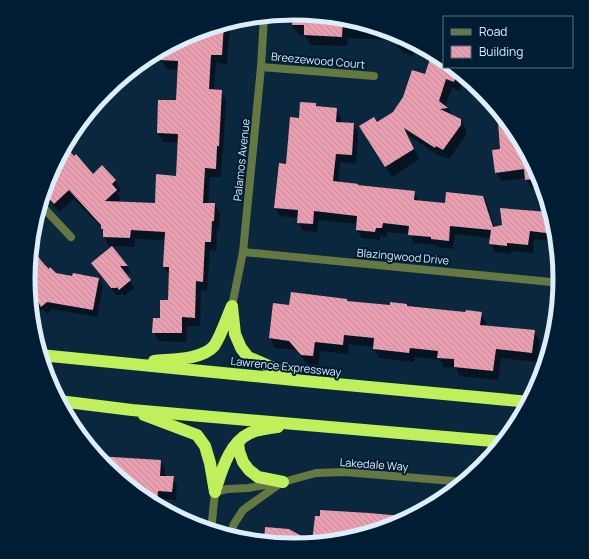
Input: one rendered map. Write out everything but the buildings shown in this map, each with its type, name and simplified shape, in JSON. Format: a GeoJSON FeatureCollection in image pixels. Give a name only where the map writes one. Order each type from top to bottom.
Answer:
{"type":"FeatureCollection","features":[{"type":"Feature","properties":{"kind":"highway"},"geometry":{"type":"LineString","coordinates":[[130,364],[192,357],[204,353],[213,346],[218,338],[232,306]]}},
{"type":"Feature","properties":{"kind":"highway"},"geometry":{"type":"LineString","coordinates":[[232,306],[235,334],[241,348],[248,357],[304,381]]}},
{"type":"Feature","properties":{"kind":"highway","name":"Lawrence Expressway"},"geometry":{"type":"LineString","coordinates":[[47,356],[523,401]]}},
{"type":"Feature","properties":{"kind":"highway"},"geometry":{"type":"LineString","coordinates":[[66,402],[132,410],[497,441]]}},
{"type":"Feature","properties":{"kind":"highway"},"geometry":{"type":"LineString","coordinates":[[132,410],[196,435],[205,446],[210,463],[215,492]]}},
{"type":"Feature","properties":{"kind":"highway"},"geometry":{"type":"LineString","coordinates":[[215,492],[225,463],[238,442],[250,433],[271,428],[301,425]]}},
{"type":"Feature","properties":{"kind":"highway"},"geometry":{"type":"LineString","coordinates":[[238,442],[239,451],[243,462],[249,470],[258,477],[283,482]]}},
{"type":"Feature","properties":{"kind":"street","name":"Palamos Avenue"},"geometry":{"type":"LineString","coordinates":[[232,306],[243,252],[261,67],[264,22]]}},
{"type":"Feature","properties":{"kind":"street","name":"Breezewood Court"},"geometry":{"type":"LineString","coordinates":[[261,67],[374,76]]}},
{"type":"Feature","properties":{"kind":"street"},"geometry":{"type":"LineString","coordinates":[[45,209],[71,237]]}},
{"type":"Feature","properties":{"kind":"street","name":"Blazingwood Drive"},"geometry":{"type":"LineString","coordinates":[[243,252],[554,282]]}},
{"type":"Feature","properties":{"kind":"street","name":"Lakedale Way"},"geometry":{"type":"LineString","coordinates":[[215,492],[227,489],[248,488],[283,482],[316,473],[344,472],[457,481]]}},
{"type":"Feature","properties":{"kind":"street","name":"Lakedale Way"},"geometry":{"type":"LineString","coordinates":[[231,531],[234,524],[244,510],[283,482]]}},
{"type":"Feature","properties":{"kind":"street"},"geometry":{"type":"LineString","coordinates":[[212,525],[215,492]]}},
{"type":"Feature","properties":{"kind":"path"},"geometry":{"type":"LineString","coordinates":[[540,363],[545,346]]}}]}
